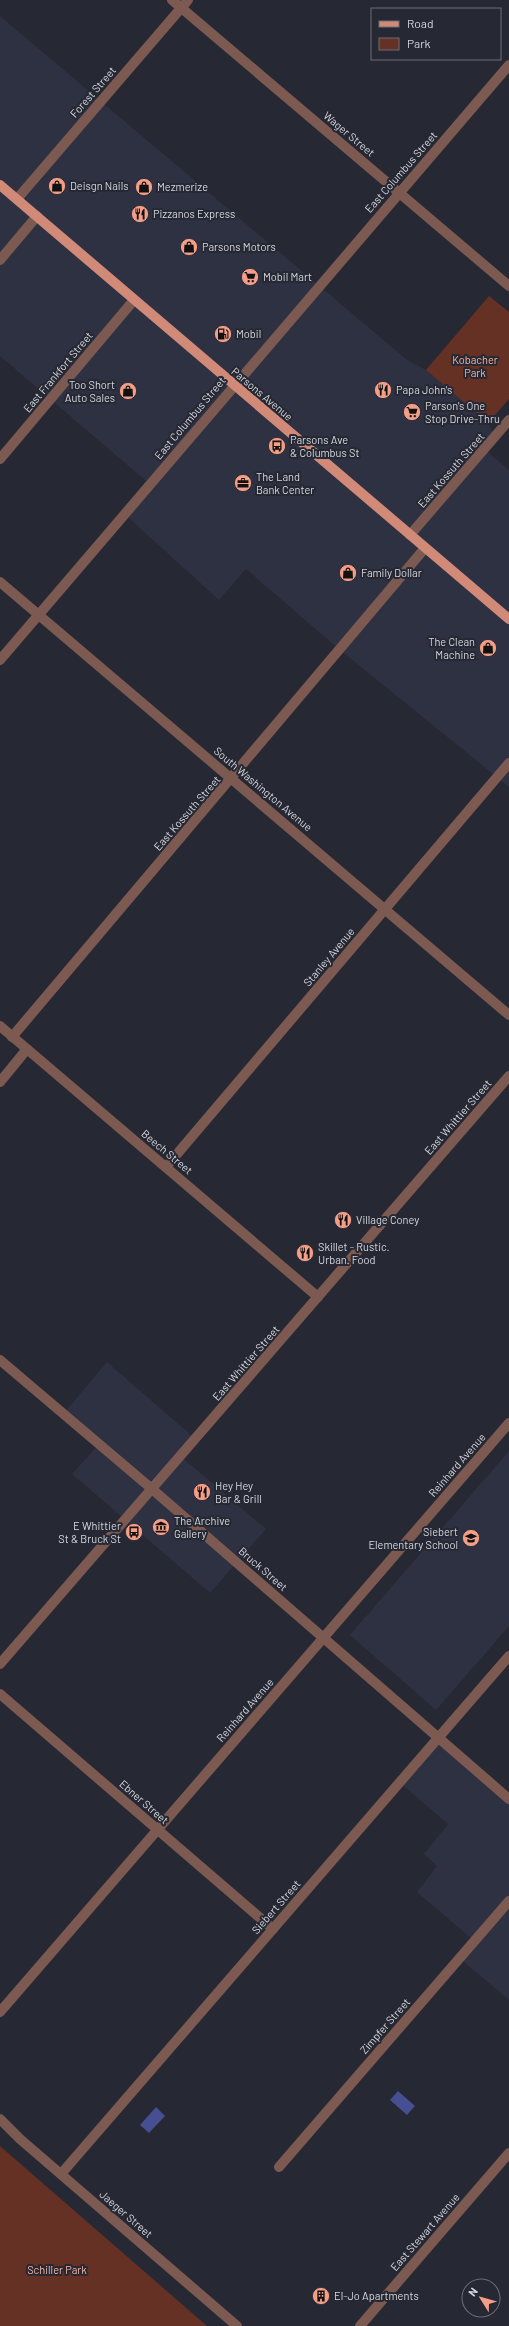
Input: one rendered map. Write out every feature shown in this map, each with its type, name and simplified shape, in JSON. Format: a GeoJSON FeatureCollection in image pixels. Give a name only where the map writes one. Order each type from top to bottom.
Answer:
{"type":"FeatureCollection","features":[{"type":"Feature","properties":{"kind":"main road","name":"Parsons Avenue"},"geometry":{"type":"LineString","coordinates":[[0,185],[509,619]]}},
{"type":"Feature","properties":{"kind":"street","name":"Wager Street"},"geometry":{"type":"LineString","coordinates":[[172,0],[184,4],[509,286]]}},
{"type":"Feature","properties":{"kind":"street","name":"Forest Street"},"geometry":{"type":"LineString","coordinates":[[17,199],[184,4]]}},
{"type":"Feature","properties":{"kind":"street","name":"East Columbus Street"},"geometry":{"type":"LineString","coordinates":[[0,660],[233,385],[509,65]]}},
{"type":"Feature","properties":{"kind":"street"},"geometry":{"type":"LineString","coordinates":[[0,260],[37,216]]}},
{"type":"Feature","properties":{"kind":"street","name":"East Frankfort Street"},"geometry":{"type":"LineString","coordinates":[[0,459],[134,300]]}},
{"type":"Feature","properties":{"kind":"street","name":"East Kossuth Street"},"geometry":{"type":"LineString","coordinates":[[410,536],[509,420]]}},
{"type":"Feature","properties":{"kind":"street","name":"East Kossuth Street"},"geometry":{"type":"LineString","coordinates":[[12,1037],[425,548]]}},
{"type":"Feature","properties":{"kind":"street","name":"South Washington Avenue"},"geometry":{"type":"LineString","coordinates":[[0,582],[509,1015]]}},
{"type":"Feature","properties":{"kind":"street","name":"Stanley Avenue"},"geometry":{"type":"LineString","coordinates":[[166,1167],[509,763]]}},
{"type":"Feature","properties":{"kind":"street","name":"Beech Street"},"geometry":{"type":"LineString","coordinates":[[0,1026],[318,1297]]}},
{"type":"Feature","properties":{"kind":"street"},"geometry":{"type":"LineString","coordinates":[[0,1082],[27,1049]]}},
{"type":"Feature","properties":{"kind":"street","name":"East Whittier Street"},"geometry":{"type":"LineString","coordinates":[[0,1664],[509,1076]]}},
{"type":"Feature","properties":{"kind":"street","name":"Bruck Street"},"geometry":{"type":"LineString","coordinates":[[0,1360],[152,1489],[509,1799]]}},
{"type":"Feature","properties":{"kind":"street","name":"Reinhard Avenue"},"geometry":{"type":"LineString","coordinates":[[0,2012],[509,1423]]}},
{"type":"Feature","properties":{"kind":"street","name":"Siebert Street"},"geometry":{"type":"LineString","coordinates":[[61,2174],[509,1656]]}},
{"type":"Feature","properties":{"kind":"street","name":"Ebner Street"},"geometry":{"type":"LineString","coordinates":[[0,1694],[273,1929]]}},
{"type":"Feature","properties":{"kind":"street","name":"Zimpfer Street"},"geometry":{"type":"LineString","coordinates":[[279,2167],[509,1901]]}},
{"type":"Feature","properties":{"kind":"street","name":"Jaeger Street"},"geometry":{"type":"LineString","coordinates":[[0,2119],[61,2174],[237,2326]]}},
{"type":"Feature","properties":{"kind":"street","name":"East Stewart Avenue"},"geometry":{"type":"LineString","coordinates":[[360,2326],[509,2153]]}},
{"type":"Feature","properties":{"kind":"shaded area"},"geometry":{"type":"Polygon","coordinates":[[[0,16],[406,359],[426,370],[488,423],[493,433],[481,446],[509,470],[509,787],[340,650],[246,569],[219,600],[121,511],[146,481],[0,356],[0,16]]]}},
{"type":"Feature","properties":{"kind":"shaded area"},"geometry":{"type":"Polygon","coordinates":[[[107,1362],[199,1442],[184,1459],[266,1529],[210,1593],[72,1474],[98,1445],[62,1415],[107,1362]]]}},
{"type":"Feature","properties":{"kind":"shaded area","name":"Siebert Elementary School"},"geometry":{"type":"Polygon","coordinates":[[[509,1451],[509,1626],[436,1710],[350,1635],[509,1451]]]}},
{"type":"Feature","properties":{"kind":"shaded area"},"geometry":{"type":"Polygon","coordinates":[[[438,1736],[509,1797],[509,2000],[458,1957],[473,1940],[417,1892],[437,1866],[424,1854],[448,1824],[399,1782],[438,1736]]]}},
{"type":"Feature","properties":{"kind":"green space","name":"Kobacher Park"},"geometry":{"type":"Polygon","coordinates":[[[489,296],[509,312],[509,399],[488,423],[426,370],[489,296]]]}},
{"type":"Feature","properties":{"kind":"green space","name":"Schiller Park"},"geometry":{"type":"Polygon","coordinates":[[[0,2146],[207,2326],[0,2326],[0,2146]]]}},
{"type":"Feature","properties":{"kind":"water"},"geometry":{"type":"Polygon","coordinates":[[[398,2091],[415,2106],[407,2115],[390,2100],[398,2091]]]}},
{"type":"Feature","properties":{"kind":"water"},"geometry":{"type":"Polygon","coordinates":[[[156,2107],[165,2116],[149,2133],[140,2125],[156,2107]]]}},
{"type":"Feature","properties":{"kind":"place","name":"Deisgn Nails"},"geometry":{"type":"Point","coordinates":[57,186]}},
{"type":"Feature","properties":{"kind":"place","name":"Mezmerize"},"geometry":{"type":"Point","coordinates":[144,187]}},
{"type":"Feature","properties":{"kind":"place","name":"Pizzanos Express"},"geometry":{"type":"Point","coordinates":[140,214]}},
{"type":"Feature","properties":{"kind":"place","name":"Parsons Motors"},"geometry":{"type":"Point","coordinates":[189,247]}},
{"type":"Feature","properties":{"kind":"place","name":"Mobil Mart"},"geometry":{"type":"Point","coordinates":[250,277]}},
{"type":"Feature","properties":{"kind":"place","name":"Mobil"},"geometry":{"type":"Point","coordinates":[223,334]}},
{"type":"Feature","properties":{"kind":"place","name":"Papa John's"},"geometry":{"type":"Point","coordinates":[383,390]}},
{"type":"Feature","properties":{"kind":"place","name":"Too Short Auto Sales"},"geometry":{"type":"Point","coordinates":[128,391]}},
{"type":"Feature","properties":{"kind":"place","name":"Parson's One Stop Drive-Thru"},"geometry":{"type":"Point","coordinates":[412,412]}},
{"type":"Feature","properties":{"kind":"place","name":"Parsons Ave & Columbus St"},"geometry":{"type":"Point","coordinates":[277,446]}},
{"type":"Feature","properties":{"kind":"place","name":"The Land Bank Center"},"geometry":{"type":"Point","coordinates":[243,483]}},
{"type":"Feature","properties":{"kind":"place","name":"Family Dollar"},"geometry":{"type":"Point","coordinates":[348,573]}},
{"type":"Feature","properties":{"kind":"place","name":"The Clean Machine"},"geometry":{"type":"Point","coordinates":[488,648]}},
{"type":"Feature","properties":{"kind":"place","name":"Village Coney"},"geometry":{"type":"Point","coordinates":[343,1220]}},
{"type":"Feature","properties":{"kind":"place","name":"Skillet - Rustic. Urban. Food"},"geometry":{"type":"Point","coordinates":[305,1253]}},
{"type":"Feature","properties":{"kind":"place","name":"Hey Hey Bar & Grill"},"geometry":{"type":"Point","coordinates":[202,1492]}},
{"type":"Feature","properties":{"kind":"place","name":"The Archive Gallery"},"geometry":{"type":"Point","coordinates":[161,1527]}},
{"type":"Feature","properties":{"kind":"place","name":"E Whittier St & Bruck St"},"geometry":{"type":"Point","coordinates":[134,1532]}},
{"type":"Feature","properties":{"kind":"place","name":"Siebert Elementary School"},"geometry":{"type":"Point","coordinates":[471,1538]}},
{"type":"Feature","properties":{"kind":"place","name":"El-Jo Apartments"},"geometry":{"type":"Point","coordinates":[321,2296]}}]}
